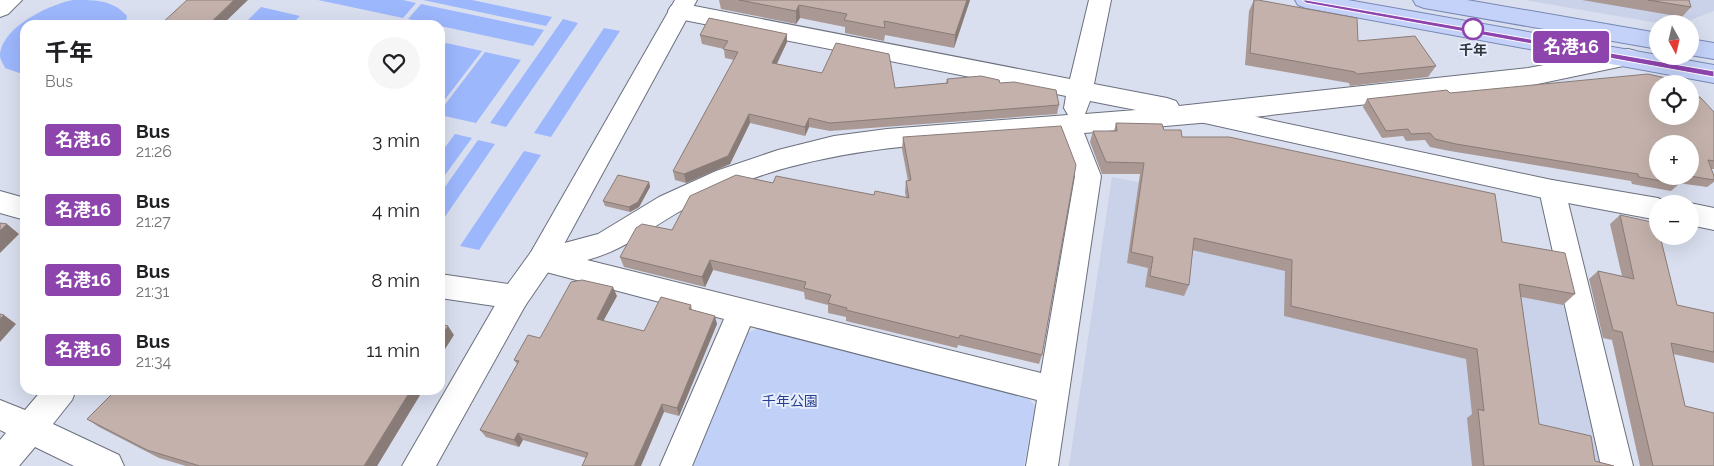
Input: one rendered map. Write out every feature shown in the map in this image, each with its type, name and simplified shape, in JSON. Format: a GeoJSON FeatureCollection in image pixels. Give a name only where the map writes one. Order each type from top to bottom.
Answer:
{"type":"FeatureCollection","features":[{"type":"Feature","properties":{"kind":"main road"},"geometry":{"type":"LineString","coordinates":[[1306,0],[1714,74]]}},
{"type":"Feature","properties":{"kind":"main road"},"geometry":{"type":"LineString","coordinates":[[1424,0],[1649,39]]}},
{"type":"Feature","properties":{"kind":"main road"},"geometry":{"type":"LineString","coordinates":[[1699,48],[1714,51]]}},
{"type":"Feature","properties":{"kind":"street"},"geometry":{"type":"LineString","coordinates":[[0,9],[11,0]]}},
{"type":"Feature","properties":{"kind":"street"},"geometry":{"type":"LineString","coordinates":[[1042,466],[1088,176],[1070,124],[1080,90],[1100,0]]}},
{"type":"Feature","properties":{"kind":"street"},"geometry":{"type":"LineString","coordinates":[[418,466],[515,297],[541,260],[682,6],[1200,114],[1552,190],[1649,207]]}},
{"type":"Feature","properties":{"kind":"street"},"geometry":{"type":"LineString","coordinates":[[541,260],[605,244],[669,205],[725,178],[778,160],[834,146],[887,139],[1200,114],[1528,77],[1628,57]]}},
{"type":"Feature","properties":{"kind":"street"},"geometry":{"type":"LineString","coordinates":[[1552,190],[1617,466]]}},
{"type":"Feature","properties":{"kind":"street"},"geometry":{"type":"LineString","coordinates":[[0,202],[20,208]]}},
{"type":"Feature","properties":{"kind":"street"},"geometry":{"type":"LineString","coordinates":[[1699,216],[1714,218]]}},
{"type":"Feature","properties":{"kind":"street"},"geometry":{"type":"LineString","coordinates":[[541,260],[1053,390]]}},
{"type":"Feature","properties":{"kind":"street"},"geometry":{"type":"LineString","coordinates":[[445,287],[515,297]]}},
{"type":"Feature","properties":{"kind":"street"},"geometry":{"type":"LineString","coordinates":[[676,466],[742,310]]}},
{"type":"Feature","properties":{"kind":"street"},"geometry":{"type":"LineString","coordinates":[[0,465],[58,395]]}},
{"type":"Feature","properties":{"kind":"street"},"geometry":{"type":"LineString","coordinates":[[0,414],[108,466]]}},
{"type":"Feature","properties":{"kind":"shaded area"},"geometry":{"type":"Polygon","coordinates":[[[1525,0],[1714,0],[1714,11],[1699,17],[1699,15],[1649,15],[1649,22],[1525,0]]]}},
{"type":"Feature","properties":{"kind":"shaded area"},"geometry":{"type":"Polygon","coordinates":[[[1112,177],[1554,264],[1601,466],[1069,466],[1112,177]]]}},
{"type":"Feature","properties":{"kind":"green space","name":"千年公園"},"geometry":{"type":"Polygon","coordinates":[[[761,327],[1025,394],[1035,406],[1024,466],[693,466],[748,333],[761,327]]]}},
{"type":"Feature","properties":{"kind":"water"},"geometry":{"type":"Polygon","coordinates":[[[73,0],[97,1],[110,4],[122,11],[127,16],[126,20],[27,20],[52,6],[73,0]]]}},
{"type":"Feature","properties":{"kind":"water"},"geometry":{"type":"Polygon","coordinates":[[[318,0],[403,0],[416,3],[403,18],[318,0]]]}},
{"type":"Feature","properties":{"kind":"water"},"geometry":{"type":"Polygon","coordinates":[[[423,0],[472,0],[552,17],[546,26],[423,0]]]}},
{"type":"Feature","properties":{"kind":"water"},"geometry":{"type":"Polygon","coordinates":[[[421,4],[544,30],[533,46],[445,27],[445,20],[408,19],[421,4]]]}},
{"type":"Feature","properties":{"kind":"water"},"geometry":{"type":"Polygon","coordinates":[[[261,7],[300,16],[296,20],[248,20],[261,7]]]}},
{"type":"Feature","properties":{"kind":"water"},"geometry":{"type":"Polygon","coordinates":[[[563,19],[578,23],[506,127],[490,123],[563,19]]]}},
{"type":"Feature","properties":{"kind":"water"},"geometry":{"type":"Polygon","coordinates":[[[20,25],[20,73],[5,68],[0,57],[2,46],[20,25]]]}},
{"type":"Feature","properties":{"kind":"water"},"geometry":{"type":"Polygon","coordinates":[[[604,28],[620,31],[551,137],[534,133],[604,28]]]}},
{"type":"Feature","properties":{"kind":"water"},"geometry":{"type":"Polygon","coordinates":[[[445,44],[482,51],[445,99],[445,44]]]}},
{"type":"Feature","properties":{"kind":"water"},"geometry":{"type":"Polygon","coordinates":[[[485,52],[521,60],[476,123],[445,116],[445,104],[485,52]]]}},
{"type":"Feature","properties":{"kind":"water"},"geometry":{"type":"Polygon","coordinates":[[[455,134],[472,138],[445,175],[445,147],[455,134]]]}},
{"type":"Feature","properties":{"kind":"water"},"geometry":{"type":"Polygon","coordinates":[[[478,140],[495,144],[445,217],[445,187],[478,140]]]}},
{"type":"Feature","properties":{"kind":"water"},"geometry":{"type":"Polygon","coordinates":[[[524,151],[541,155],[479,250],[460,246],[524,151]]]}},
{"type":"Feature","properties":{"kind":"building"},"geometry":{"type":"Polygon","coordinates":[[[187,0],[234,0],[213,20],[165,20],[187,0]]]}},
{"type":"Feature","properties":{"kind":"building"},"geometry":{"type":"Polygon","coordinates":[[[739,0],[967,0],[955,35],[884,21],[885,28],[844,20],[847,14],[799,5],[796,11],[739,0]]]}},
{"type":"Feature","properties":{"kind":"building"},"geometry":{"type":"Polygon","coordinates":[[[1254,0],[1357,18],[1358,41],[1415,36],[1436,66],[1357,74],[1355,72],[1250,53],[1254,0]]]}},
{"type":"Feature","properties":{"kind":"building"},"geometry":{"type":"Polygon","coordinates":[[[1648,0],[1689,0],[1691,7],[1648,0]]]}},
{"type":"Feature","properties":{"kind":"building"},"geometry":{"type":"Polygon","coordinates":[[[709,18],[787,34],[772,63],[822,73],[836,43],[889,54],[895,88],[948,83],[947,79],[981,76],[999,80],[1000,83],[1014,82],[1056,90],[1059,105],[830,123],[809,118],[805,127],[749,114],[728,156],[684,174],[673,171],[738,52],[723,49],[728,41],[700,35],[709,18]]]}},
{"type":"Feature","properties":{"kind":"building"},"geometry":{"type":"Polygon","coordinates":[[[1648,74],[1652,75],[1649,75],[1649,125],[1699,125],[1699,97],[1714,112],[1714,161],[1708,160],[1714,180],[1699,178],[1699,135],[1649,135],[1649,179],[1639,177],[1638,174],[1456,144],[1435,139],[1430,133],[1411,134],[1408,129],[1386,131],[1367,99],[1447,90],[1450,93],[1648,74]]]}},
{"type":"Feature","properties":{"kind":"building"},"geometry":{"type":"Polygon","coordinates":[[[1116,123],[1162,124],[1164,130],[1181,130],[1182,137],[1229,137],[1495,194],[1502,242],[1565,253],[1575,294],[1519,284],[1539,424],[1591,436],[1595,461],[1614,466],[1484,466],[1478,409],[1484,411],[1477,349],[1291,306],[1292,260],[1194,238],[1189,285],[1150,276],[1153,257],[1131,252],[1144,163],[1106,162],[1093,131],[1117,131],[1116,123]]]}},
{"type":"Feature","properties":{"kind":"building"},"geometry":{"type":"Polygon","coordinates":[[[1061,126],[1076,165],[1042,355],[960,335],[959,338],[846,310],[847,308],[828,303],[831,295],[804,288],[806,282],[710,260],[702,277],[620,257],[636,228],[642,224],[672,230],[690,196],[736,175],[773,183],[776,176],[874,195],[875,191],[909,198],[906,181],[911,180],[903,137],[1061,126]]]}},
{"type":"Feature","properties":{"kind":"building"},"geometry":{"type":"Polygon","coordinates":[[[618,175],[649,182],[638,202],[629,207],[603,201],[618,175]]]}},
{"type":"Feature","properties":{"kind":"building"},"geometry":{"type":"Polygon","coordinates":[[[1620,215],[1649,221],[1649,245],[1662,245],[1677,305],[1714,313],[1714,352],[1671,343],[1685,406],[1714,413],[1714,466],[1653,466],[1622,332],[1613,330],[1598,271],[1634,279],[1620,215]]]}},
{"type":"Feature","properties":{"kind":"building"},"geometry":{"type":"Polygon","coordinates":[[[0,223],[7,224],[0,231],[0,223]]]}},
{"type":"Feature","properties":{"kind":"building"},"geometry":{"type":"Polygon","coordinates":[[[582,280],[613,287],[597,319],[644,331],[661,297],[691,305],[689,309],[715,316],[677,408],[662,404],[634,466],[582,466],[588,453],[518,433],[514,440],[480,430],[519,361],[514,360],[528,335],[540,338],[571,282],[582,280]]]}},
{"type":"Feature","properties":{"kind":"building"},"geometry":{"type":"Polygon","coordinates":[[[111,395],[408,395],[364,466],[200,466],[147,450],[87,419],[111,395]]]}},
{"type":"Feature","properties":{"kind":"bus line","name":"名港16"},"geometry":{"type":"LineString","coordinates":[[1306,0],[1714,74]]}},
{"type":"Feature","properties":{"kind":"place","name":"千年"},"geometry":{"type":"Point","coordinates":[1473,29]}}]}
